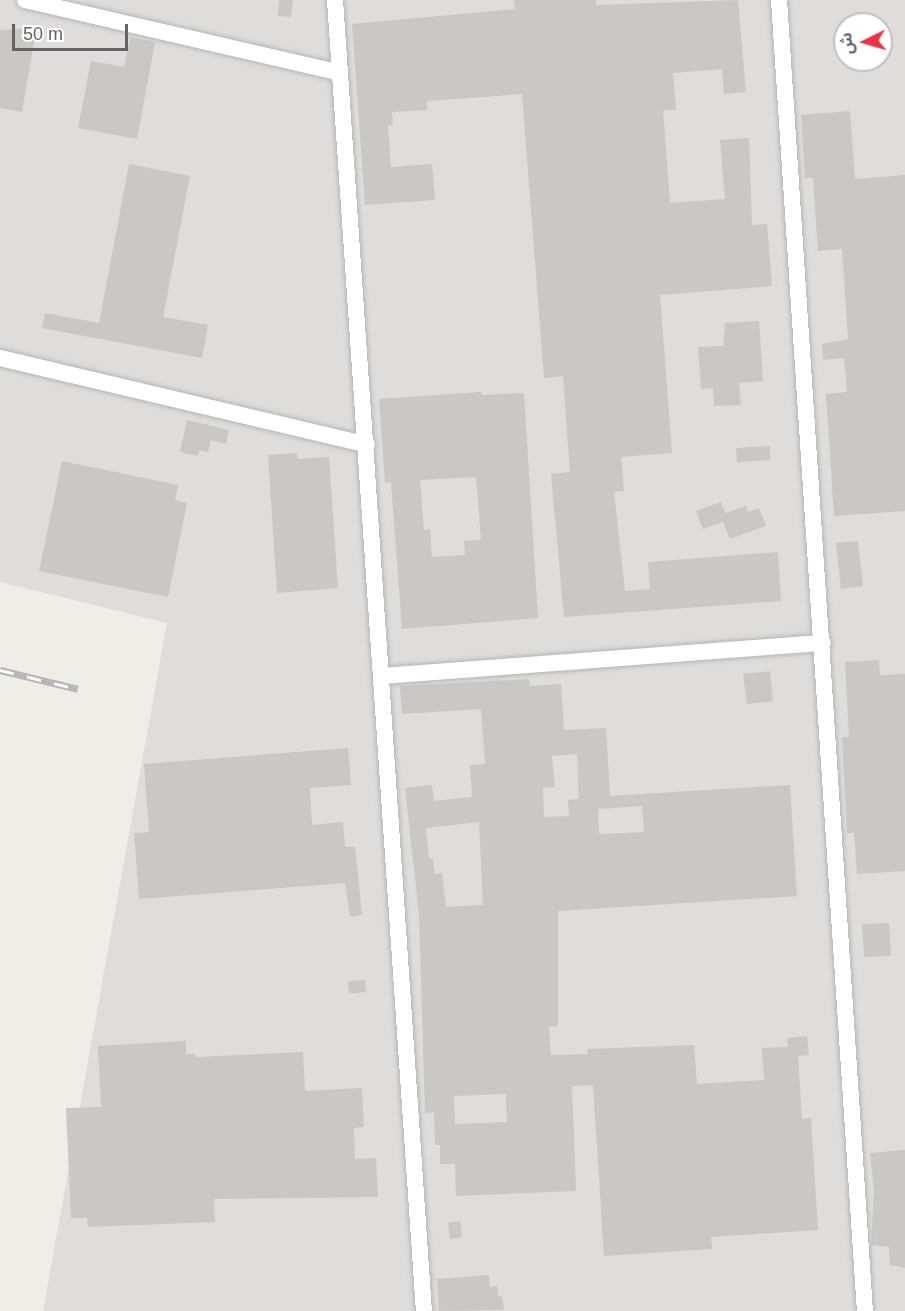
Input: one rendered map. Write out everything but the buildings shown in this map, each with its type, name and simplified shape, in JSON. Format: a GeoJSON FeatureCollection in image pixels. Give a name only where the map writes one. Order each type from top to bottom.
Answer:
{"type":"FeatureCollection","features":[{"type":"Feature","properties":{"kind":"street"},"geometry":{"type":"LineString","coordinates":[[25,0],[340,73]]}},
{"type":"Feature","properties":{"kind":"street"},"geometry":{"type":"LineString","coordinates":[[335,0],[383,676],[424,1311]]}},
{"type":"Feature","properties":{"kind":"street"},"geometry":{"type":"LineString","coordinates":[[779,0],[866,1311]]}},
{"type":"Feature","properties":{"kind":"street"},"geometry":{"type":"LineString","coordinates":[[0,358],[366,445]]}},
{"type":"Feature","properties":{"kind":"street"},"geometry":{"type":"LineString","coordinates":[[383,676],[823,643]]}},
{"type":"Feature","properties":{"kind":"shaded area"},"geometry":{"type":"Polygon","coordinates":[[[0,0],[905,0],[905,1311],[43,1311],[167,623],[0,582],[0,0]]]}},
{"type":"Feature","properties":{"kind":"railway"},"geometry":{"type":"LineString","coordinates":[[0,670],[78,689]]}}]}
